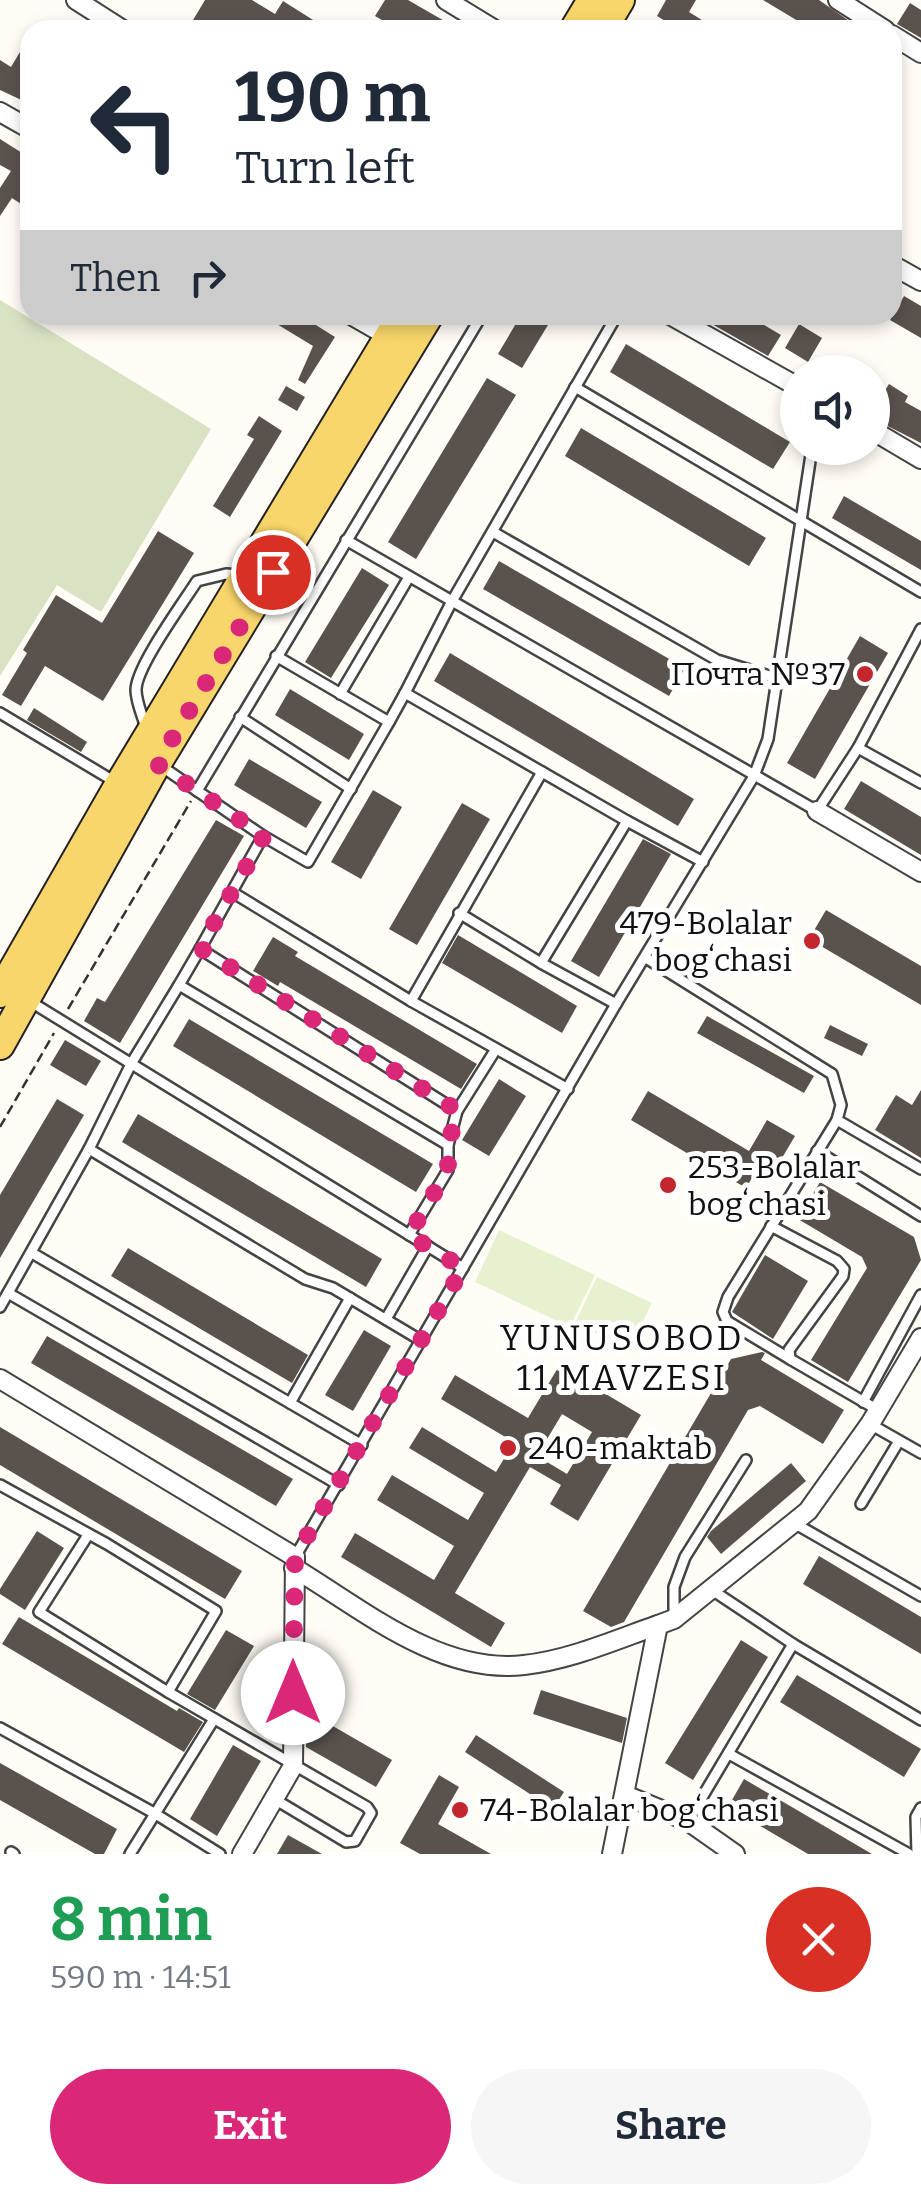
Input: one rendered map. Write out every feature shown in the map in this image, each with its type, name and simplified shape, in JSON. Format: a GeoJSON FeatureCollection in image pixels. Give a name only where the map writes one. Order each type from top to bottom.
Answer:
{"type":"FeatureCollection","features":[{"type":"Feature","properties":{"kind":"main road"},"geometry":{"type":"LineString","coordinates":[[0,1046],[10,993],[119,785],[245,575],[400,334]]}},
{"type":"Feature","properties":{"kind":"main road"},"geometry":{"type":"LineString","coordinates":[[10,993],[157,764],[400,334]]}},
{"type":"Feature","properties":{"kind":"street"},"geometry":{"type":"LineString","coordinates":[[76,0],[107,20]]}},
{"type":"Feature","properties":{"kind":"street"},"geometry":{"type":"LineString","coordinates":[[446,0],[479,20]]}},
{"type":"Feature","properties":{"kind":"street"},"geometry":{"type":"LineString","coordinates":[[838,0],[869,20]]}},
{"type":"Feature","properties":{"kind":"street"},"geometry":{"type":"LineString","coordinates":[[688,325],[780,377]]}},
{"type":"Feature","properties":{"kind":"street"},"geometry":{"type":"LineString","coordinates":[[890,440],[921,458]]}},
{"type":"Feature","properties":{"kind":"street"},"geometry":{"type":"LineString","coordinates":[[817,811],[921,872]]}},
{"type":"Feature","properties":{"kind":"street"},"geometry":{"type":"LineString","coordinates":[[0,1380],[431,1650],[480,1664],[507,1666],[542,1662],[666,1622],[711,1590],[808,1511],[921,1338]]}},
{"type":"Feature","properties":{"kind":"street"},"geometry":{"type":"LineString","coordinates":[[242,1854],[293,1766],[294,1563]]}},
{"type":"Feature","properties":{"kind":"street"},"geometry":{"type":"LineString","coordinates":[[612,1854],[666,1622]]}},
{"type":"Feature","properties":{"kind":"street"},"geometry":{"type":"LineString","coordinates":[[624,1795],[688,1820],[736,1854]]}},
{"type":"Feature","properties":{"kind":"lane"},"geometry":{"type":"LineString","coordinates":[[197,791],[476,325]]}},
{"type":"Feature","properties":{"kind":"lane"},"geometry":{"type":"LineString","coordinates":[[157,764],[308,862],[611,325]]}},
{"type":"Feature","properties":{"kind":"lane"},"geometry":{"type":"LineString","coordinates":[[575,387],[921,592]]}},
{"type":"Feature","properties":{"kind":"lane"},"geometry":{"type":"LineString","coordinates":[[294,1563],[616,1004],[754,776],[768,739],[809,465]]}},
{"type":"Feature","properties":{"kind":"lane"},"geometry":{"type":"LineString","coordinates":[[493,532],[717,660],[776,678]]}},
{"type":"Feature","properties":{"kind":"lane"},"geometry":{"type":"LineString","coordinates":[[346,540],[817,811],[858,748],[921,629]]}},
{"type":"Feature","properties":{"kind":"lane"},"geometry":{"type":"LineString","coordinates":[[148,736],[136,691],[140,674],[157,644],[197,581],[226,574],[245,575]]}},
{"type":"Feature","properties":{"kind":"lane"},"geometry":{"type":"LineString","coordinates":[[340,694],[409,578]]}},
{"type":"Feature","properties":{"kind":"lane"},"geometry":{"type":"LineString","coordinates":[[276,656],[390,722]]}},
{"type":"Feature","properties":{"kind":"lane"},"geometry":{"type":"LineString","coordinates":[[405,693],[702,862]]}},
{"type":"Feature","properties":{"kind":"lane"},"geometry":{"type":"LineString","coordinates":[[0,713],[119,785]]}},
{"type":"Feature","properties":{"kind":"lane"},"geometry":{"type":"LineString","coordinates":[[240,717],[351,788]]}},
{"type":"Feature","properties":{"kind":"lane"},"geometry":{"type":"LineString","coordinates":[[858,748],[921,783]]}},
{"type":"Feature","properties":{"kind":"lane"},"geometry":{"type":"LineString","coordinates":[[411,1001],[542,772]]}},
{"type":"Feature","properties":{"kind":"lane"},"geometry":{"type":"LineString","coordinates":[[540,963],[626,821]]}},
{"type":"Feature","properties":{"kind":"lane"},"geometry":{"type":"LineString","coordinates":[[0,1307],[131,1064],[264,836]]}},
{"type":"Feature","properties":{"kind":"lane"},"geometry":{"type":"LineString","coordinates":[[232,892],[411,1001],[568,1089]]}},
{"type":"Feature","properties":{"kind":"lane"},"geometry":{"type":"LineString","coordinates":[[459,913],[616,1004]]}},
{"type":"Feature","properties":{"kind":"lane"},"geometry":{"type":"LineString","coordinates":[[200,948],[458,1111]]}},
{"type":"Feature","properties":{"kind":"lane"},"geometry":{"type":"LineString","coordinates":[[646,958],[832,1074],[842,1106],[728,1296],[722,1312],[726,1322],[870,1412],[899,1441],[921,1453]]}},
{"type":"Feature","properties":{"kind":"lane"},"geometry":{"type":"LineString","coordinates":[[179,985],[448,1145]]}},
{"type":"Feature","properties":{"kind":"lane"},"geometry":{"type":"LineString","coordinates":[[10,993],[463,1268]]}},
{"type":"Feature","properties":{"kind":"lane"},"geometry":{"type":"LineString","coordinates":[[409,1235],[448,1170],[448,1145],[458,1111],[496,1049]]}},
{"type":"Feature","properties":{"kind":"lane"},"geometry":{"type":"LineString","coordinates":[[837,1120],[921,1169]]}},
{"type":"Feature","properties":{"kind":"lane"},"geometry":{"type":"LineString","coordinates":[[88,1149],[306,1279],[333,1288],[422,1341]]}},
{"type":"Feature","properties":{"kind":"lane"},"geometry":{"type":"LineString","coordinates":[[817,1152],[921,1216]]}},
{"type":"Feature","properties":{"kind":"lane"},"geometry":{"type":"LineString","coordinates":[[771,1226],[844,1268],[843,1276],[789,1350],[790,1359]]}},
{"type":"Feature","properties":{"kind":"lane"},"geometry":{"type":"LineString","coordinates":[[386,1319],[428,1246]]}},
{"type":"Feature","properties":{"kind":"lane"},"geometry":{"type":"LineString","coordinates":[[32,1252],[362,1445]]}},
{"type":"Feature","properties":{"kind":"lane"},"geometry":{"type":"LineString","coordinates":[[8,1293],[338,1485]]}},
{"type":"Feature","properties":{"kind":"lane"},"geometry":{"type":"LineString","coordinates":[[870,1412],[921,1295]]}},
{"type":"Feature","properties":{"kind":"lane"},"geometry":{"type":"LineString","coordinates":[[290,1403],[350,1298]]}},
{"type":"Feature","properties":{"kind":"lane"},"geometry":{"type":"LineString","coordinates":[[860,1504],[899,1441]]}},
{"type":"Feature","properties":{"kind":"lane"},"geometry":{"type":"LineString","coordinates":[[666,1622],[686,1557],[746,1460]]}},
{"type":"Feature","properties":{"kind":"lane"},"geometry":{"type":"LineString","coordinates":[[0,1485],[216,1611],[168,1692]]}},
{"type":"Feature","properties":{"kind":"lane"},"geometry":{"type":"LineString","coordinates":[[794,1523],[921,1596]]}},
{"type":"Feature","properties":{"kind":"lane"},"geometry":{"type":"LineString","coordinates":[[88,1535],[40,1612],[168,1692],[368,1807],[371,1813],[355,1840],[346,1842],[276,1800]]}},
{"type":"Feature","properties":{"kind":"lane"},"geometry":{"type":"LineString","coordinates":[[711,1590],[921,1720]]}},
{"type":"Feature","properties":{"kind":"lane"},"geometry":{"type":"LineString","coordinates":[[688,1820],[793,1644]]}},
{"type":"Feature","properties":{"kind":"lane"},"geometry":{"type":"LineString","coordinates":[[130,1854],[214,1719]]}},
{"type":"Feature","properties":{"kind":"lane"},"geometry":{"type":"LineString","coordinates":[[0,1728],[154,1812],[220,1854]]}},
{"type":"Feature","properties":{"kind":"lane"},"geometry":{"type":"LineString","coordinates":[[729,1754],[909,1854]]}},
{"type":"Feature","properties":{"kind":"lane"},"geometry":{"type":"LineString","coordinates":[[917,1854],[916,1817],[921,1808]]}},
{"type":"Feature","properties":{"kind":"path"},"geometry":{"type":"LineString","coordinates":[[0,1128],[197,791]]}},
{"type":"Feature","properties":{"kind":"green space"},"geometry":{"type":"Polygon","coordinates":[[[0,300],[20,312],[20,325],[41,325],[211,429],[101,612],[57,585],[0,676],[0,300]]]}},
{"type":"Feature","properties":{"kind":"green space"},"geometry":{"type":"Polygon","coordinates":[[[499,1230],[595,1275],[570,1327],[475,1282],[499,1230]]]}},
{"type":"Feature","properties":{"kind":"green space"},"geometry":{"type":"Polygon","coordinates":[[[597,1277],[652,1303],[629,1350],[575,1323],[597,1277]]]}},
{"type":"Feature","properties":{"kind":"building"},"geometry":{"type":"Polygon","coordinates":[[[205,0],[252,0],[275,14],[283,1],[313,20],[193,20],[205,0]]]}},
{"type":"Feature","properties":{"kind":"building"},"geometry":{"type":"Polygon","coordinates":[[[385,0],[408,0],[443,20],[382,20],[375,16],[385,0]]]}},
{"type":"Feature","properties":{"kind":"building"},"geometry":{"type":"Polygon","coordinates":[[[666,0],[696,0],[689,12],[702,20],[664,20],[657,16],[666,0]]]}},
{"type":"Feature","properties":{"kind":"building"},"geometry":{"type":"Polygon","coordinates":[[[763,0],[819,0],[848,20],[796,20],[763,0]]]}},
{"type":"Feature","properties":{"kind":"building"},"geometry":{"type":"Polygon","coordinates":[[[910,3],[921,10],[921,38],[902,27],[899,20],[910,3]]]}},
{"type":"Feature","properties":{"kind":"building"},"geometry":{"type":"Polygon","coordinates":[[[20,52],[20,99],[0,90],[0,60],[11,67],[20,52]]]}},
{"type":"Feature","properties":{"kind":"building"},"geometry":{"type":"Polygon","coordinates":[[[0,139],[20,152],[20,203],[12,198],[0,216],[0,188],[11,171],[0,165],[0,139]]]}},
{"type":"Feature","properties":{"kind":"building"},"geometry":{"type":"Polygon","coordinates":[[[904,296],[921,306],[921,338],[899,325],[902,325],[904,296]]]}},
{"type":"Feature","properties":{"kind":"building"},"geometry":{"type":"Polygon","coordinates":[[[278,325],[316,325],[335,337],[305,384],[298,380],[313,346],[278,325]]]}},
{"type":"Feature","properties":{"kind":"building"},"geometry":{"type":"Polygon","coordinates":[[[515,325],[548,325],[522,368],[498,354],[515,325]]]}},
{"type":"Feature","properties":{"kind":"building"},"geometry":{"type":"Polygon","coordinates":[[[714,325],[764,325],[781,335],[768,356],[714,325]]]}},
{"type":"Feature","properties":{"kind":"building"},"geometry":{"type":"Polygon","coordinates":[[[798,325],[822,338],[812,355],[796,355],[785,348],[798,325]]]}},
{"type":"Feature","properties":{"kind":"building"},"geometry":{"type":"Polygon","coordinates":[[[626,344],[780,436],[780,458],[773,469],[610,372],[626,344]]]}},
{"type":"Feature","properties":{"kind":"building"},"geometry":{"type":"Polygon","coordinates":[[[487,378],[516,395],[416,559],[388,542],[487,378]]]}},
{"type":"Feature","properties":{"kind":"building"},"geometry":{"type":"Polygon","coordinates":[[[890,385],[908,396],[905,402],[921,411],[921,443],[890,427],[890,385]]]}},
{"type":"Feature","properties":{"kind":"building"},"geometry":{"type":"Polygon","coordinates":[[[286,386],[305,397],[297,411],[278,400],[286,386]]]}},
{"type":"Feature","properties":{"kind":"building"},"geometry":{"type":"Polygon","coordinates":[[[259,416],[282,431],[230,517],[213,506],[254,439],[247,435],[259,416]]]}},
{"type":"Feature","properties":{"kind":"building"},"geometry":{"type":"Polygon","coordinates":[[[581,428],[766,538],[749,566],[565,456],[581,428]]]}},
{"type":"Feature","properties":{"kind":"building"},"geometry":{"type":"Polygon","coordinates":[[[844,496],[921,541],[921,570],[832,518],[844,496]]]}},
{"type":"Feature","properties":{"kind":"building"},"geometry":{"type":"Polygon","coordinates":[[[158,531],[194,553],[103,701],[45,666],[21,706],[2,695],[56,595],[102,623],[158,531]]]}},
{"type":"Feature","properties":{"kind":"building"},"geometry":{"type":"Polygon","coordinates":[[[499,561],[685,668],[669,696],[483,589],[499,561]]]}},
{"type":"Feature","properties":{"kind":"building"},"geometry":{"type":"Polygon","coordinates":[[[362,568],[389,585],[331,678],[305,662],[362,568]]]}},
{"type":"Feature","properties":{"kind":"building"},"geometry":{"type":"Polygon","coordinates":[[[860,636],[888,653],[815,779],[787,763],[860,636]]]}},
{"type":"Feature","properties":{"kind":"building"},"geometry":{"type":"Polygon","coordinates":[[[450,653],[694,799],[678,826],[434,681],[450,653]]]}},
{"type":"Feature","properties":{"kind":"building"},"geometry":{"type":"Polygon","coordinates":[[[290,689],[364,734],[349,760],[275,715],[290,689]]]}},
{"type":"Feature","properties":{"kind":"building"},"geometry":{"type":"Polygon","coordinates":[[[34,708],[87,742],[81,752],[27,720],[34,708]]]}},
{"type":"Feature","properties":{"kind":"building"},"geometry":{"type":"Polygon","coordinates":[[[249,759],[322,802],[306,828],[234,785],[249,759]]]}},
{"type":"Feature","properties":{"kind":"building"},"geometry":{"type":"Polygon","coordinates":[[[861,781],[921,817],[921,855],[844,809],[861,781]]]}},
{"type":"Feature","properties":{"kind":"building"},"geometry":{"type":"Polygon","coordinates":[[[373,790],[402,807],[361,879],[331,862],[373,790]]]}},
{"type":"Feature","properties":{"kind":"building"},"geometry":{"type":"Polygon","coordinates":[[[462,803],[490,819],[417,945],[389,929],[462,803]]]}},
{"type":"Feature","properties":{"kind":"building"},"geometry":{"type":"Polygon","coordinates":[[[216,820],[244,836],[120,1043],[84,1021],[97,998],[105,1002],[216,820]]]}},
{"type":"Feature","properties":{"kind":"building"},"geometry":{"type":"Polygon","coordinates":[[[643,839],[671,854],[599,977],[571,961],[643,839]]]}},
{"type":"Feature","properties":{"kind":"building"},"geometry":{"type":"Polygon","coordinates":[[[826,910],[921,966],[921,1005],[809,939],[826,910]]]}},
{"type":"Feature","properties":{"kind":"building"},"geometry":{"type":"Polygon","coordinates":[[[458,935],[577,1006],[562,1033],[442,963],[458,935]]]}},
{"type":"Feature","properties":{"kind":"building"},"geometry":{"type":"Polygon","coordinates":[[[273,937],[298,952],[295,956],[477,1064],[461,1089],[280,982],[278,986],[253,971],[273,937]]]}},
{"type":"Feature","properties":{"kind":"building"},"geometry":{"type":"Polygon","coordinates":[[[707,1016],[814,1076],[804,1093],[697,1033],[707,1016]]]}},
{"type":"Feature","properties":{"kind":"building"},"geometry":{"type":"Polygon","coordinates":[[[189,1019],[433,1164],[416,1192],[173,1046],[189,1019]]]}},
{"type":"Feature","properties":{"kind":"building"},"geometry":{"type":"Polygon","coordinates":[[[830,1025],[868,1044],[862,1056],[824,1038],[830,1025]]]}},
{"type":"Feature","properties":{"kind":"building"},"geometry":{"type":"Polygon","coordinates":[[[65,1040],[101,1061],[86,1086],[50,1065],[65,1040]]]}},
{"type":"Feature","properties":{"kind":"building"},"geometry":{"type":"Polygon","coordinates":[[[499,1079],[526,1096],[489,1156],[462,1140],[499,1079]]]}},
{"type":"Feature","properties":{"kind":"building"},"geometry":{"type":"Polygon","coordinates":[[[921,1090],[921,1158],[875,1130],[896,1095],[912,1105],[921,1090]]]}},
{"type":"Feature","properties":{"kind":"building"},"geometry":{"type":"Polygon","coordinates":[[[648,1091],[749,1151],[767,1120],[795,1136],[779,1163],[766,1155],[746,1188],[631,1120],[648,1091]]]}},
{"type":"Feature","properties":{"kind":"building"},"geometry":{"type":"Polygon","coordinates":[[[57,1099],[84,1115],[0,1258],[0,1195],[57,1099]]]}},
{"type":"Feature","properties":{"kind":"building"},"geometry":{"type":"Polygon","coordinates":[[[138,1114],[382,1259],[366,1287],[122,1142],[138,1114]]]}},
{"type":"Feature","properties":{"kind":"building"},"geometry":{"type":"Polygon","coordinates":[[[820,1182],[914,1237],[921,1260],[848,1382],[811,1360],[867,1268],[862,1257],[798,1219],[820,1182]]]}},
{"type":"Feature","properties":{"kind":"building"},"geometry":{"type":"Polygon","coordinates":[[[128,1248],[308,1355],[292,1383],[111,1276],[128,1248]]]}},
{"type":"Feature","properties":{"kind":"building"},"geometry":{"type":"Polygon","coordinates":[[[765,1255],[808,1281],[773,1339],[732,1312],[765,1255]]]}},
{"type":"Feature","properties":{"kind":"building"},"geometry":{"type":"Polygon","coordinates":[[[364,1330],[391,1346],[353,1411],[325,1395],[364,1330]]]}},
{"type":"Feature","properties":{"kind":"building"},"geometry":{"type":"Polygon","coordinates":[[[47,1336],[293,1479],[276,1506],[31,1363],[47,1336]]]}},
{"type":"Feature","properties":{"kind":"building"},"geometry":{"type":"Polygon","coordinates":[[[765,1353],[761,1360],[844,1410],[823,1444],[760,1406],[748,1410],[624,1622],[611,1627],[583,1611],[731,1359],[765,1353]]]}},
{"type":"Feature","properties":{"kind":"building"},"geometry":{"type":"Polygon","coordinates":[[[559,1366],[641,1415],[578,1521],[550,1504],[561,1485],[530,1467],[455,1593],[505,1623],[491,1647],[341,1557],[355,1533],[434,1580],[454,1546],[377,1500],[392,1475],[468,1520],[484,1493],[409,1448],[422,1427],[496,1472],[514,1442],[441,1399],[455,1375],[528,1418],[559,1366]],[[562,1414],[537,1456],[567,1474],[592,1432],[562,1414]]]}},
{"type":"Feature","properties":{"kind":"building"},"geometry":{"type":"Polygon","coordinates":[[[0,1427],[242,1571],[225,1599],[0,1465],[0,1427]]]}},
{"type":"Feature","properties":{"kind":"building"},"geometry":{"type":"Polygon","coordinates":[[[791,1463],[806,1481],[721,1554],[707,1537],[711,1531],[791,1463]]]}},
{"type":"Feature","properties":{"kind":"building"},"geometry":{"type":"Polygon","coordinates":[[[37,1531],[64,1548],[25,1610],[0,1594],[0,1589],[37,1531]]]}},
{"type":"Feature","properties":{"kind":"building"},"geometry":{"type":"Polygon","coordinates":[[[819,1556],[921,1617],[921,1654],[803,1584],[819,1556]]]}},
{"type":"Feature","properties":{"kind":"building"},"geometry":{"type":"Polygon","coordinates":[[[19,1617],[177,1711],[179,1708],[203,1722],[184,1752],[2,1644],[19,1617]]]}},
{"type":"Feature","properties":{"kind":"building"},"geometry":{"type":"Polygon","coordinates":[[[226,1630],[254,1646],[215,1710],[187,1694],[226,1630]]]}},
{"type":"Feature","properties":{"kind":"building"},"geometry":{"type":"Polygon","coordinates":[[[741,1640],[768,1657],[693,1780],[665,1763],[741,1640]]]}},
{"type":"Feature","properties":{"kind":"building"},"geometry":{"type":"Polygon","coordinates":[[[797,1675],[921,1749],[904,1777],[780,1702],[797,1675]]]}},
{"type":"Feature","properties":{"kind":"building"},"geometry":{"type":"Polygon","coordinates":[[[541,1690],[627,1718],[622,1743],[533,1714],[541,1690]]]}},
{"type":"Feature","properties":{"kind":"building"},"geometry":{"type":"Polygon","coordinates":[[[317,1717],[392,1760],[376,1787],[306,1747],[306,1736],[317,1717]]]}},
{"type":"Feature","properties":{"kind":"building"},"geometry":{"type":"Polygon","coordinates":[[[476,1735],[564,1792],[553,1809],[465,1752],[476,1735]]]}},
{"type":"Feature","properties":{"kind":"building"},"geometry":{"type":"Polygon","coordinates":[[[233,1745],[261,1761],[217,1836],[190,1819],[233,1745]]]}},
{"type":"Feature","properties":{"kind":"building"},"geometry":{"type":"Polygon","coordinates":[[[0,1763],[117,1829],[104,1854],[95,1854],[0,1800],[0,1763]]]}},
{"type":"Feature","properties":{"kind":"building"},"geometry":{"type":"Polygon","coordinates":[[[439,1775],[459,1787],[438,1824],[491,1854],[420,1854],[400,1843],[439,1775]]]}},
{"type":"Feature","properties":{"kind":"building"},"geometry":{"type":"Polygon","coordinates":[[[744,1779],[872,1854],[808,1854],[728,1807],[744,1779]]]}},
{"type":"Feature","properties":{"kind":"building"},"geometry":{"type":"Polygon","coordinates":[[[288,1835],[322,1854],[277,1854],[288,1835]]]}},
{"type":"Feature","properties":{"kind":"place","name":"Почта №37"},"geometry":{"type":"Point","coordinates":[865,674]}},
{"type":"Feature","properties":{"kind":"place","name":"479-Bolalar bogʻchasi"},"geometry":{"type":"Point","coordinates":[812,941]}},
{"type":"Feature","properties":{"kind":"place","name":"253-Bolalar bogʻchasi"},"geometry":{"type":"Point","coordinates":[668,1185]}},
{"type":"Feature","properties":{"kind":"place","name":"240-maktab"},"geometry":{"type":"Point","coordinates":[508,1448]}},
{"type":"Feature","properties":{"kind":"place","name":"74-Bolalar bogʻchasi"},"geometry":{"type":"Point","coordinates":[460,1810]}},
{"type":"Feature","properties":{"kind":"district","name":"YUNUSOBOD 11 MAVZESI"},"geometry":{"type":"Point","coordinates":[622,1358]}},
{"type":"Feature","properties":{"kind":"route"},"geometry":{"type":"LineString","coordinates":[[273,572],[157,764],[264,836],[200,948],[458,1111],[448,1145],[448,1170],[409,1235],[463,1268],[295,1557],[293,1693]]}}]}
